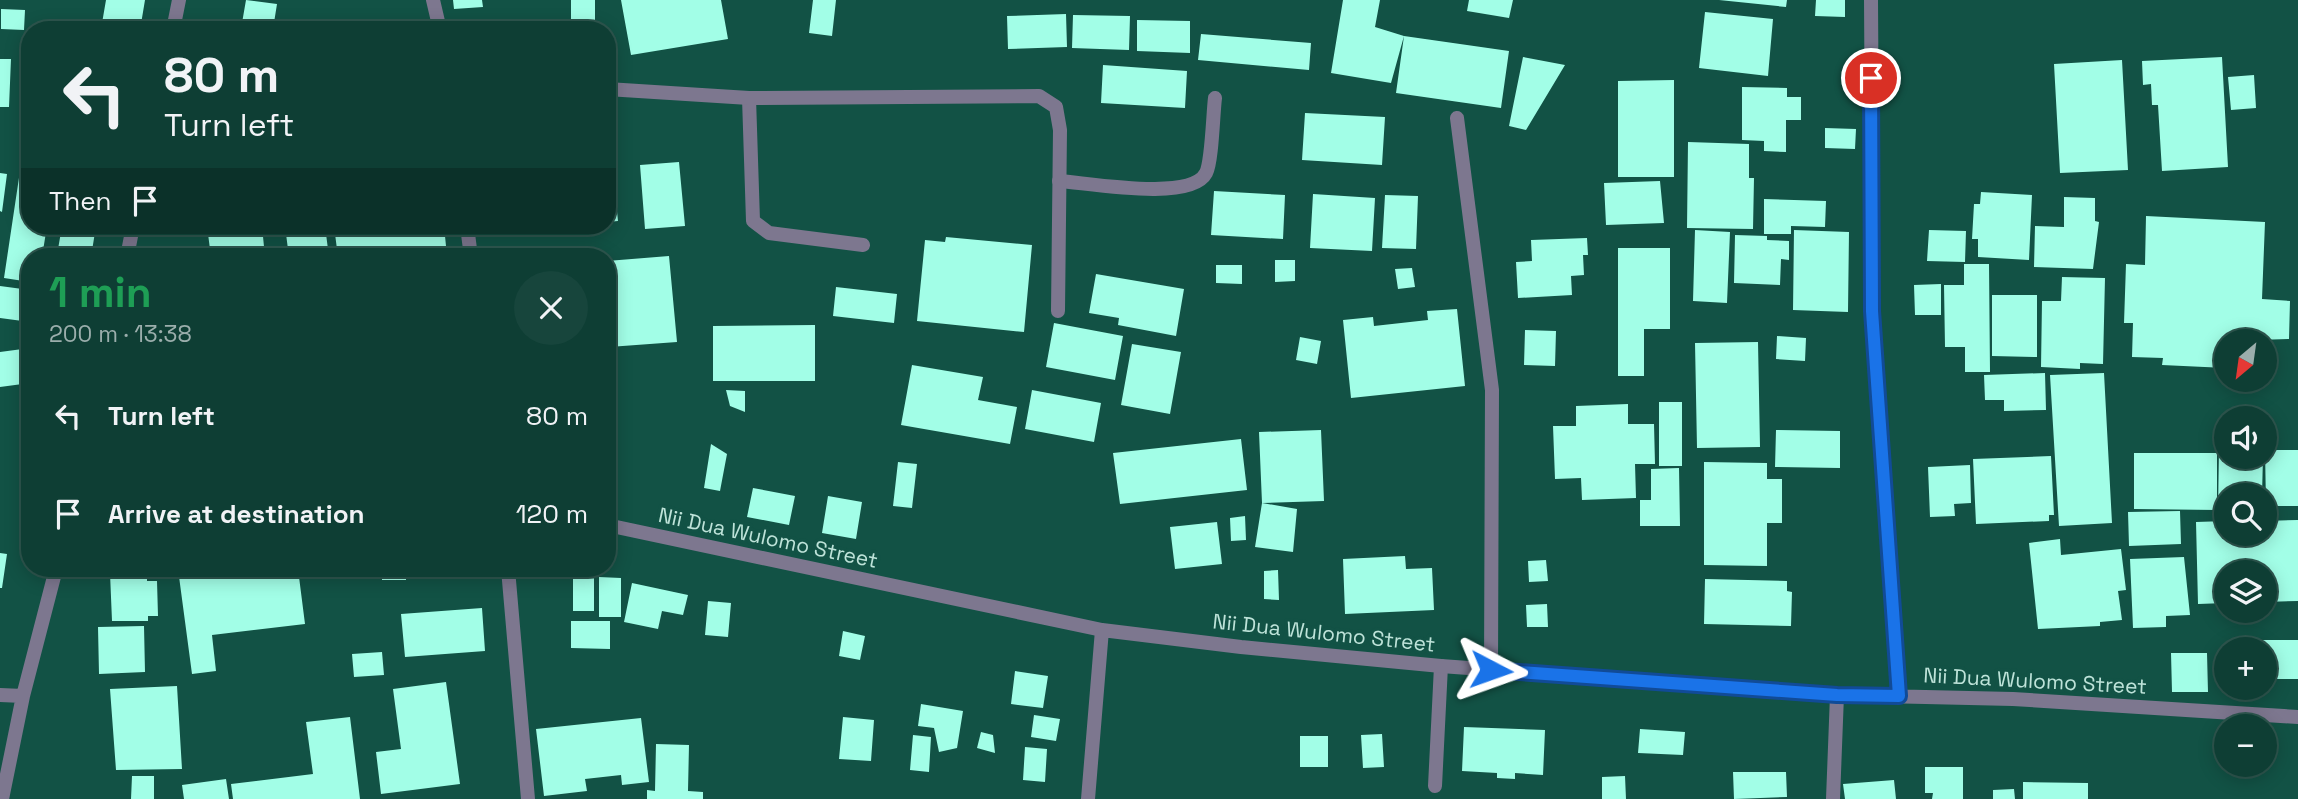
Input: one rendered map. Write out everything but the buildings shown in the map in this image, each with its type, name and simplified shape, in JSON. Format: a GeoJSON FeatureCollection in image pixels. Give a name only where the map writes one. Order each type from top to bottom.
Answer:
{"type":"FeatureCollection","features":[{"type":"Feature","properties":{"kind":"street"},"geometry":{"type":"LineString","coordinates":[[175,21],[179,0]]}},
{"type":"Feature","properties":{"kind":"street"},"geometry":{"type":"LineString","coordinates":[[433,0],[438,21]]}},
{"type":"Feature","properties":{"kind":"street"},"geometry":{"type":"LineString","coordinates":[[1871,0],[1872,311],[1899,696]]}},
{"type":"Feature","properties":{"kind":"street"},"geometry":{"type":"LineString","coordinates":[[616,90],[749,98],[1039,96],[1056,107],[1059,130],[1058,311]]}},
{"type":"Feature","properties":{"kind":"street"},"geometry":{"type":"LineString","coordinates":[[749,98],[753,221],[769,233],[863,245]]}},
{"type":"Feature","properties":{"kind":"street"},"geometry":{"type":"LineString","coordinates":[[1059,181],[1176,190],[1197,183],[1206,173],[1215,98]]}},
{"type":"Feature","properties":{"kind":"street"},"geometry":{"type":"LineString","coordinates":[[1457,118],[1492,390],[1491,670]]}},
{"type":"Feature","properties":{"kind":"street","name":"Nii Dua Wulomo Street"},"geometry":{"type":"LineString","coordinates":[[616,527],[1102,630],[1241,647],[1441,666],[1837,695],[2014,699],[2298,717]]}},
{"type":"Feature","properties":{"kind":"street"},"geometry":{"type":"LineString","coordinates":[[2,799],[23,696],[53,577]]}},
{"type":"Feature","properties":{"kind":"street"},"geometry":{"type":"LineString","coordinates":[[509,577],[528,799]]}},
{"type":"Feature","properties":{"kind":"street"},"geometry":{"type":"LineString","coordinates":[[1088,799],[1102,630]]}},
{"type":"Feature","properties":{"kind":"street"},"geometry":{"type":"LineString","coordinates":[[1434,786],[1441,666]]}},
{"type":"Feature","properties":{"kind":"street"},"geometry":{"type":"LineString","coordinates":[[0,695],[23,696]]}},
{"type":"Feature","properties":{"kind":"street"},"geometry":{"type":"LineString","coordinates":[[1833,799],[1837,695]]}},
{"type":"Feature","properties":{"kind":"route"},"geometry":{"type":"LineString","coordinates":[[1491,670],[1837,695],[1899,696],[1872,311],[1871,78]]}}]}
